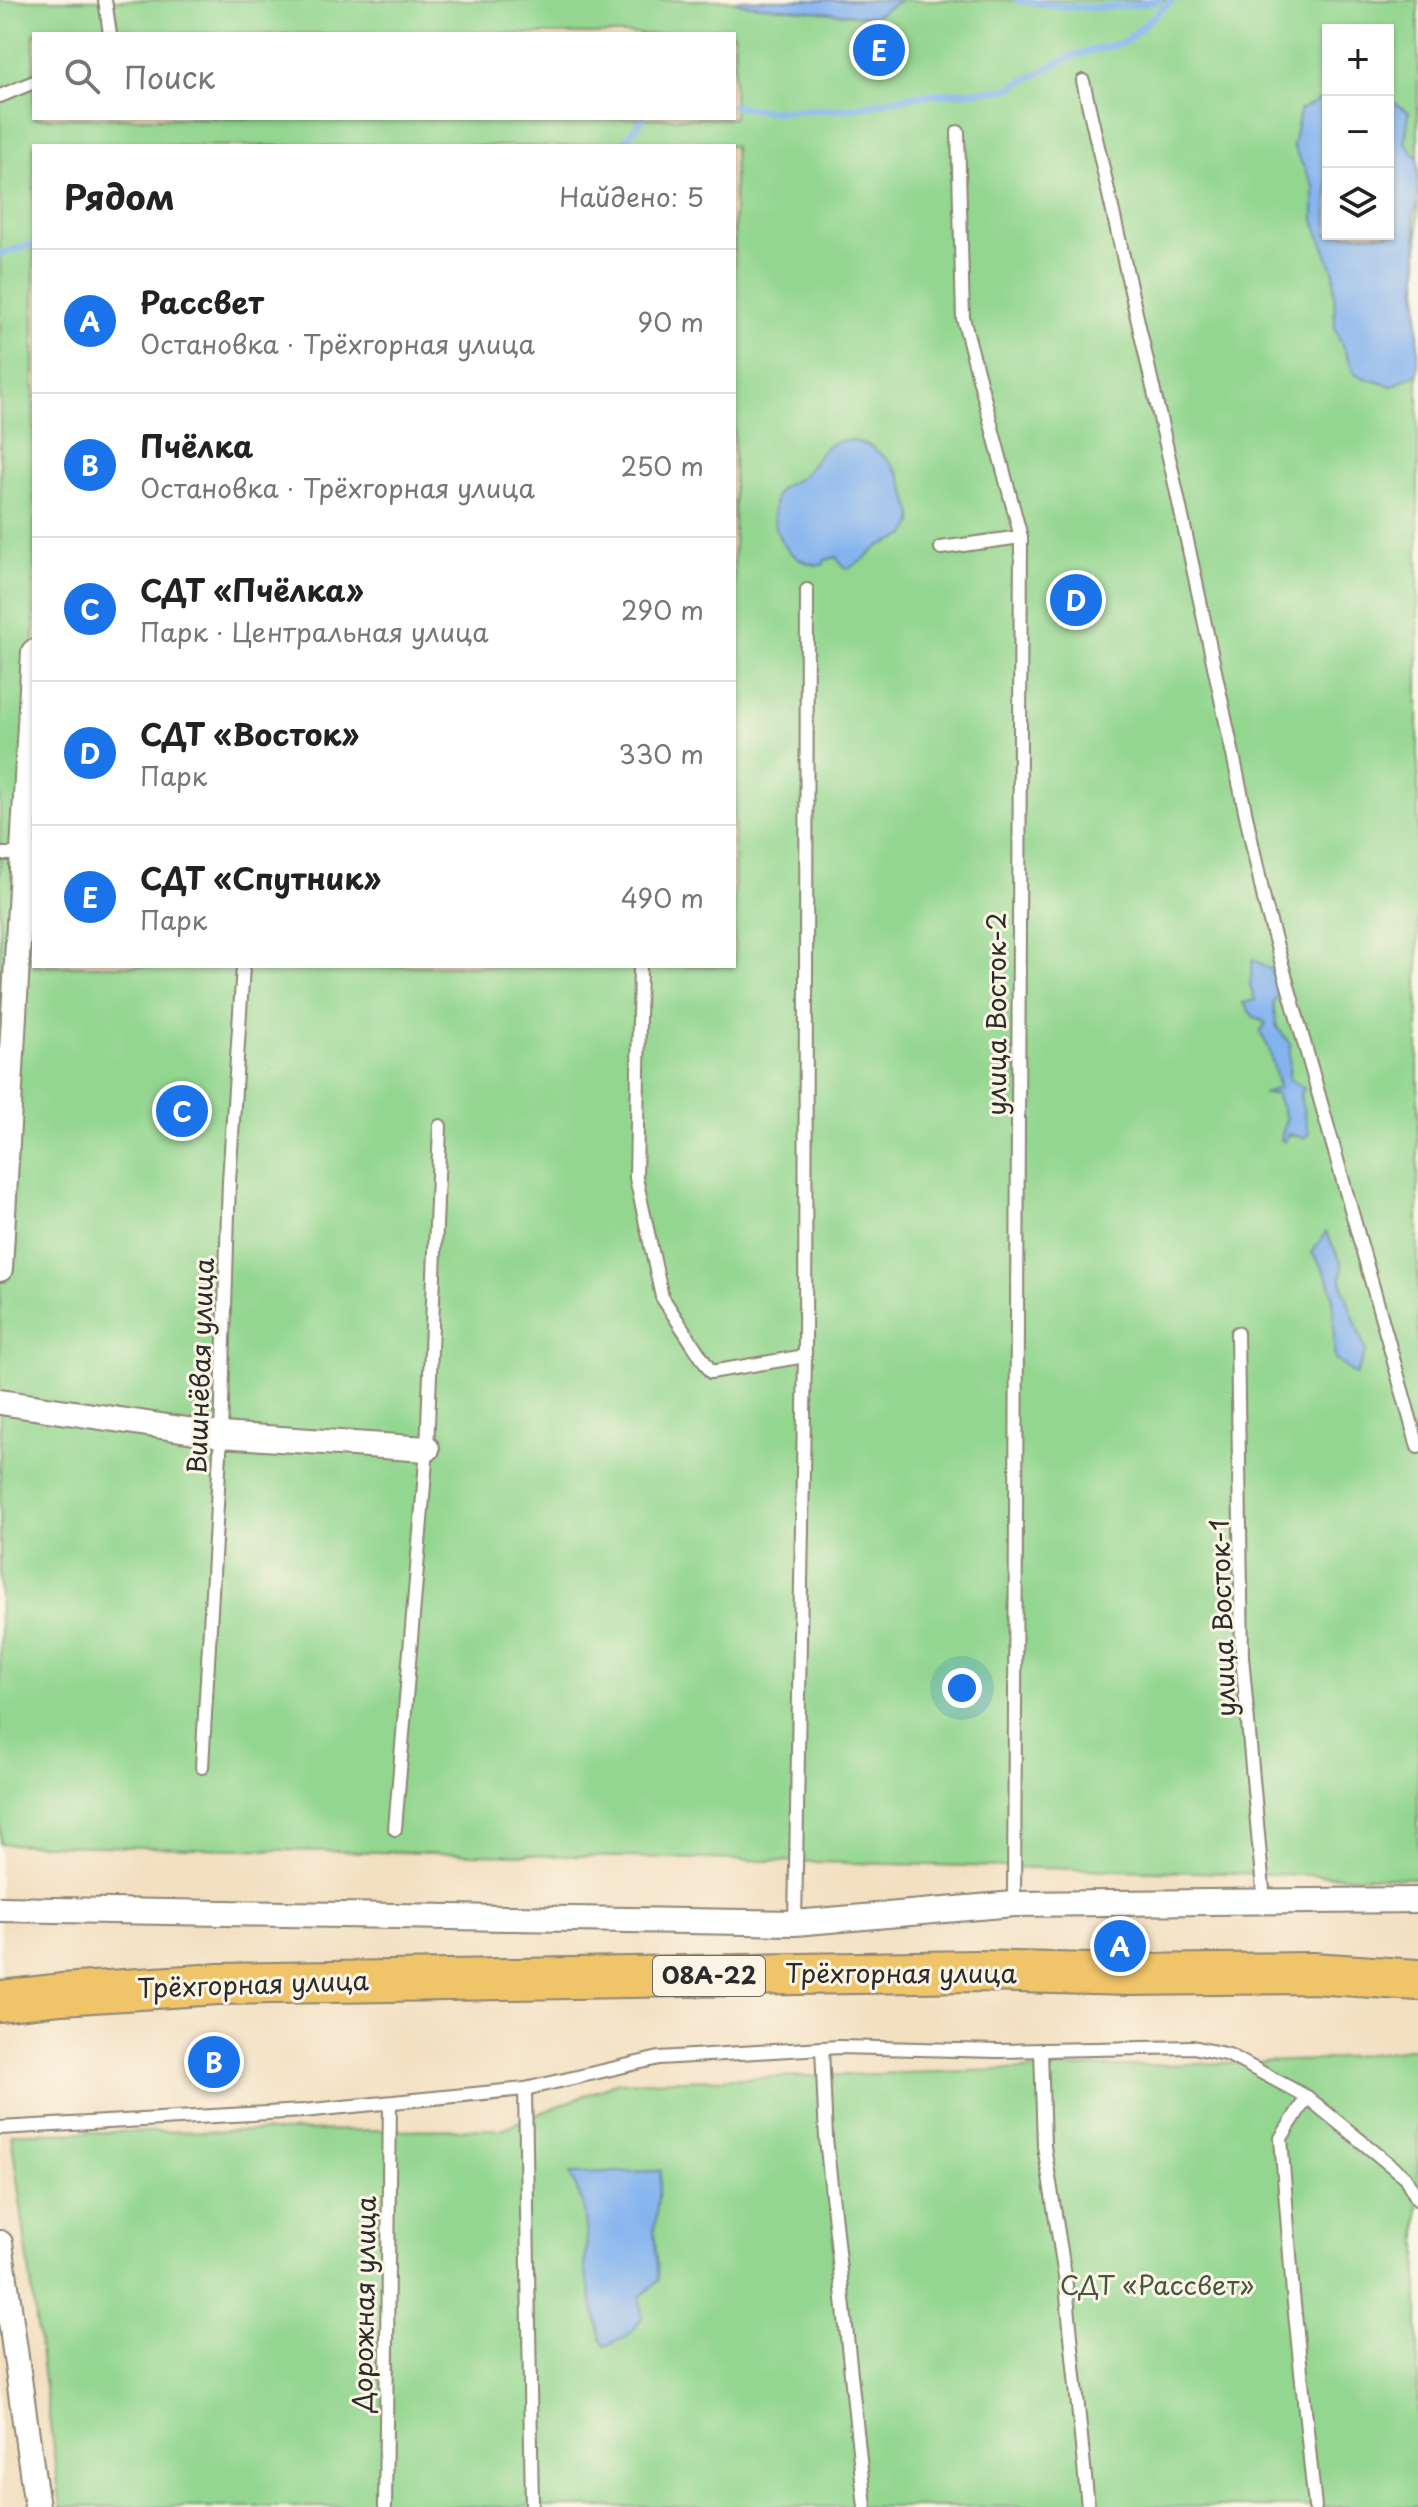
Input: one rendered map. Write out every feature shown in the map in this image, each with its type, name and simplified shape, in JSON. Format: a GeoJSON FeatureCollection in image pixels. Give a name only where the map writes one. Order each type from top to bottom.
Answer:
{"type":"FeatureCollection","features":[{"type":"Feature","properties":{"kind":"highway","name":"Трёхгорная улица"},"geometry":{"type":"LineString","coordinates":[[0,2001],[218,1984],[944,1972],[1130,1975],[1313,1973],[1418,1980]]}},
{"type":"Feature","properties":{"kind":"street"},"geometry":{"type":"LineString","coordinates":[[0,1269],[19,854],[32,679]]}},
{"type":"Feature","properties":{"kind":"street"},"geometry":{"type":"LineString","coordinates":[[0,1402],[221,1435],[427,1449]]}},
{"type":"Feature","properties":{"kind":"street"},"geometry":{"type":"LineString","coordinates":[[0,1909],[795,1923],[1014,1904],[1418,1900]]}},
{"type":"Feature","properties":{"kind":"street"},"geometry":{"type":"LineString","coordinates":[[0,2243],[37,2507]]}},
{"type":"Feature","properties":{"kind":"lane"},"geometry":{"type":"LineString","coordinates":[[105,0],[110,32]]}},
{"type":"Feature","properties":{"kind":"lane"},"geometry":{"type":"LineString","coordinates":[[1083,81],[1177,490],[1265,904],[1418,1447]]}},
{"type":"Feature","properties":{"kind":"lane"},"geometry":{"type":"LineString","coordinates":[[0,96],[32,83]]}},
{"type":"Feature","properties":{"kind":"lane","name":"улица Восток-2"},"geometry":{"type":"LineString","coordinates":[[958,132],[963,318],[1021,537],[1014,1904]]}},
{"type":"Feature","properties":{"kind":"lane"},"geometry":{"type":"LineString","coordinates":[[941,548],[1021,537]]}},
{"type":"Feature","properties":{"kind":"lane"},"geometry":{"type":"LineString","coordinates":[[795,1923],[805,1356],[807,590]]}},
{"type":"Feature","properties":{"kind":"lane","name":"Вишнёвая улица"},"geometry":{"type":"LineString","coordinates":[[202,1767],[221,1435],[229,1181],[243,968]]}},
{"type":"Feature","properties":{"kind":"lane"},"geometry":{"type":"LineString","coordinates":[[640,968],[636,1178],[662,1297],[711,1372],[805,1356]]}},
{"type":"Feature","properties":{"kind":"lane"},"geometry":{"type":"LineString","coordinates":[[395,1829],[427,1449],[440,1126]]}},
{"type":"Feature","properties":{"kind":"lane","name":"улица Восток-1"},"geometry":{"type":"LineString","coordinates":[[1237,1333],[1242,1656],[1264,1901]]}},
{"type":"Feature","properties":{"kind":"lane"},"geometry":{"type":"LineString","coordinates":[[0,2128],[303,2111],[525,2089],[659,2058],[822,2048],[1041,2050],[1193,2047],[1229,2055],[1307,2097],[1405,2177],[1418,2200]]}},
{"type":"Feature","properties":{"kind":"lane"},"geometry":{"type":"LineString","coordinates":[[822,2048],[826,2138],[865,2507]]}},
{"type":"Feature","properties":{"kind":"lane"},"geometry":{"type":"LineString","coordinates":[[1041,2050],[1044,2146],[1065,2276],[1088,2507]]}},
{"type":"Feature","properties":{"kind":"lane"},"geometry":{"type":"LineString","coordinates":[[525,2089],[532,2507]]}},
{"type":"Feature","properties":{"kind":"lane"},"geometry":{"type":"LineString","coordinates":[[1307,2097],[1281,2138],[1315,2507]]}},
{"type":"Feature","properties":{"kind":"lane","name":"Дорожная улица"},"geometry":{"type":"LineString","coordinates":[[385,2507],[390,2103]]}},
{"type":"Feature","properties":{"kind":"green space"},"geometry":{"type":"Polygon","coordinates":[[[0,0],[1418,0],[1418,1878],[0,1844],[0,0]]]}},
{"type":"Feature","properties":{"kind":"green space","name":"СДТ «Рассвет»"},"geometry":{"type":"Polygon","coordinates":[[[1418,2048],[1418,2507],[61,2507],[11,2133],[501,2129],[618,2082],[1321,2060],[1418,2048]]]}},
{"type":"Feature","properties":{"kind":"water"},"geometry":{"type":"Polygon","coordinates":[[[735,0],[901,0],[873,17],[741,4],[735,0]]]}},
{"type":"Feature","properties":{"kind":"water"},"geometry":{"type":"Polygon","coordinates":[[[1322,98],[1322,240],[1394,240],[1394,103],[1409,112],[1405,142],[1418,158],[1418,202],[1413,215],[1418,254],[1418,373],[1392,386],[1355,375],[1335,329],[1334,273],[1314,220],[1314,187],[1293,146],[1300,110],[1322,98]]]}},
{"type":"Feature","properties":{"kind":"water"},"geometry":{"type":"Polygon","coordinates":[[[851,440],[870,446],[888,460],[900,475],[913,524],[905,536],[879,546],[847,569],[836,557],[825,560],[823,565],[811,564],[792,553],[778,535],[773,511],[775,499],[782,487],[803,476],[827,447],[851,440]]]}},
{"type":"Feature","properties":{"kind":"water"},"geometry":{"type":"Polygon","coordinates":[[[1253,959],[1271,970],[1280,992],[1273,1004],[1277,1027],[1290,1044],[1289,1079],[1304,1088],[1300,1096],[1309,1134],[1304,1138],[1289,1134],[1285,1142],[1281,1140],[1286,1118],[1276,1094],[1263,1094],[1279,1088],[1269,1048],[1260,1032],[1266,1023],[1254,1017],[1243,1003],[1255,1000],[1250,985],[1253,959]]]}},
{"type":"Feature","properties":{"kind":"water"},"geometry":{"type":"Polygon","coordinates":[[[1326,1232],[1342,1264],[1341,1281],[1366,1352],[1356,1375],[1335,1360],[1332,1292],[1322,1267],[1312,1253],[1326,1232]]]}},
{"type":"Feature","properties":{"kind":"water"},"geometry":{"type":"Polygon","coordinates":[[[661,2171],[654,2231],[659,2280],[640,2297],[642,2319],[627,2337],[605,2346],[585,2269],[587,2236],[583,2204],[570,2173],[661,2171]]]}},
{"type":"Feature","properties":{"kind":"waterway"},"geometry":{"type":"LineString","coordinates":[[1017,0],[1088,8],[1159,0]]}},
{"type":"Feature","properties":{"kind":"waterway"},"geometry":{"type":"LineString","coordinates":[[736,106],[767,111],[848,109],[913,96],[1008,89],[1072,56],[1125,42],[1172,0]]}},
{"type":"Feature","properties":{"kind":"waterway"},"geometry":{"type":"LineString","coordinates":[[623,144],[641,120]]}},
{"type":"Feature","properties":{"kind":"waterway"},"geometry":{"type":"LineString","coordinates":[[0,254],[32,245]]}},
{"type":"Feature","properties":{"kind":"place","name":"СДТ «Спутник»"},"geometry":{"type":"Point","coordinates":[879,50]}},
{"type":"Feature","properties":{"kind":"place","name":"СДТ «Восток»"},"geometry":{"type":"Point","coordinates":[1076,600]}},
{"type":"Feature","properties":{"kind":"place","name":"СДТ «Пчёлка»"},"geometry":{"type":"Point","coordinates":[182,1111]}},
{"type":"Feature","properties":{"kind":"place","name":"Рассвет"},"geometry":{"type":"Point","coordinates":[1120,1946]}},
{"type":"Feature","properties":{"kind":"place","name":"Пчёлка"},"geometry":{"type":"Point","coordinates":[214,2062]}}]}
